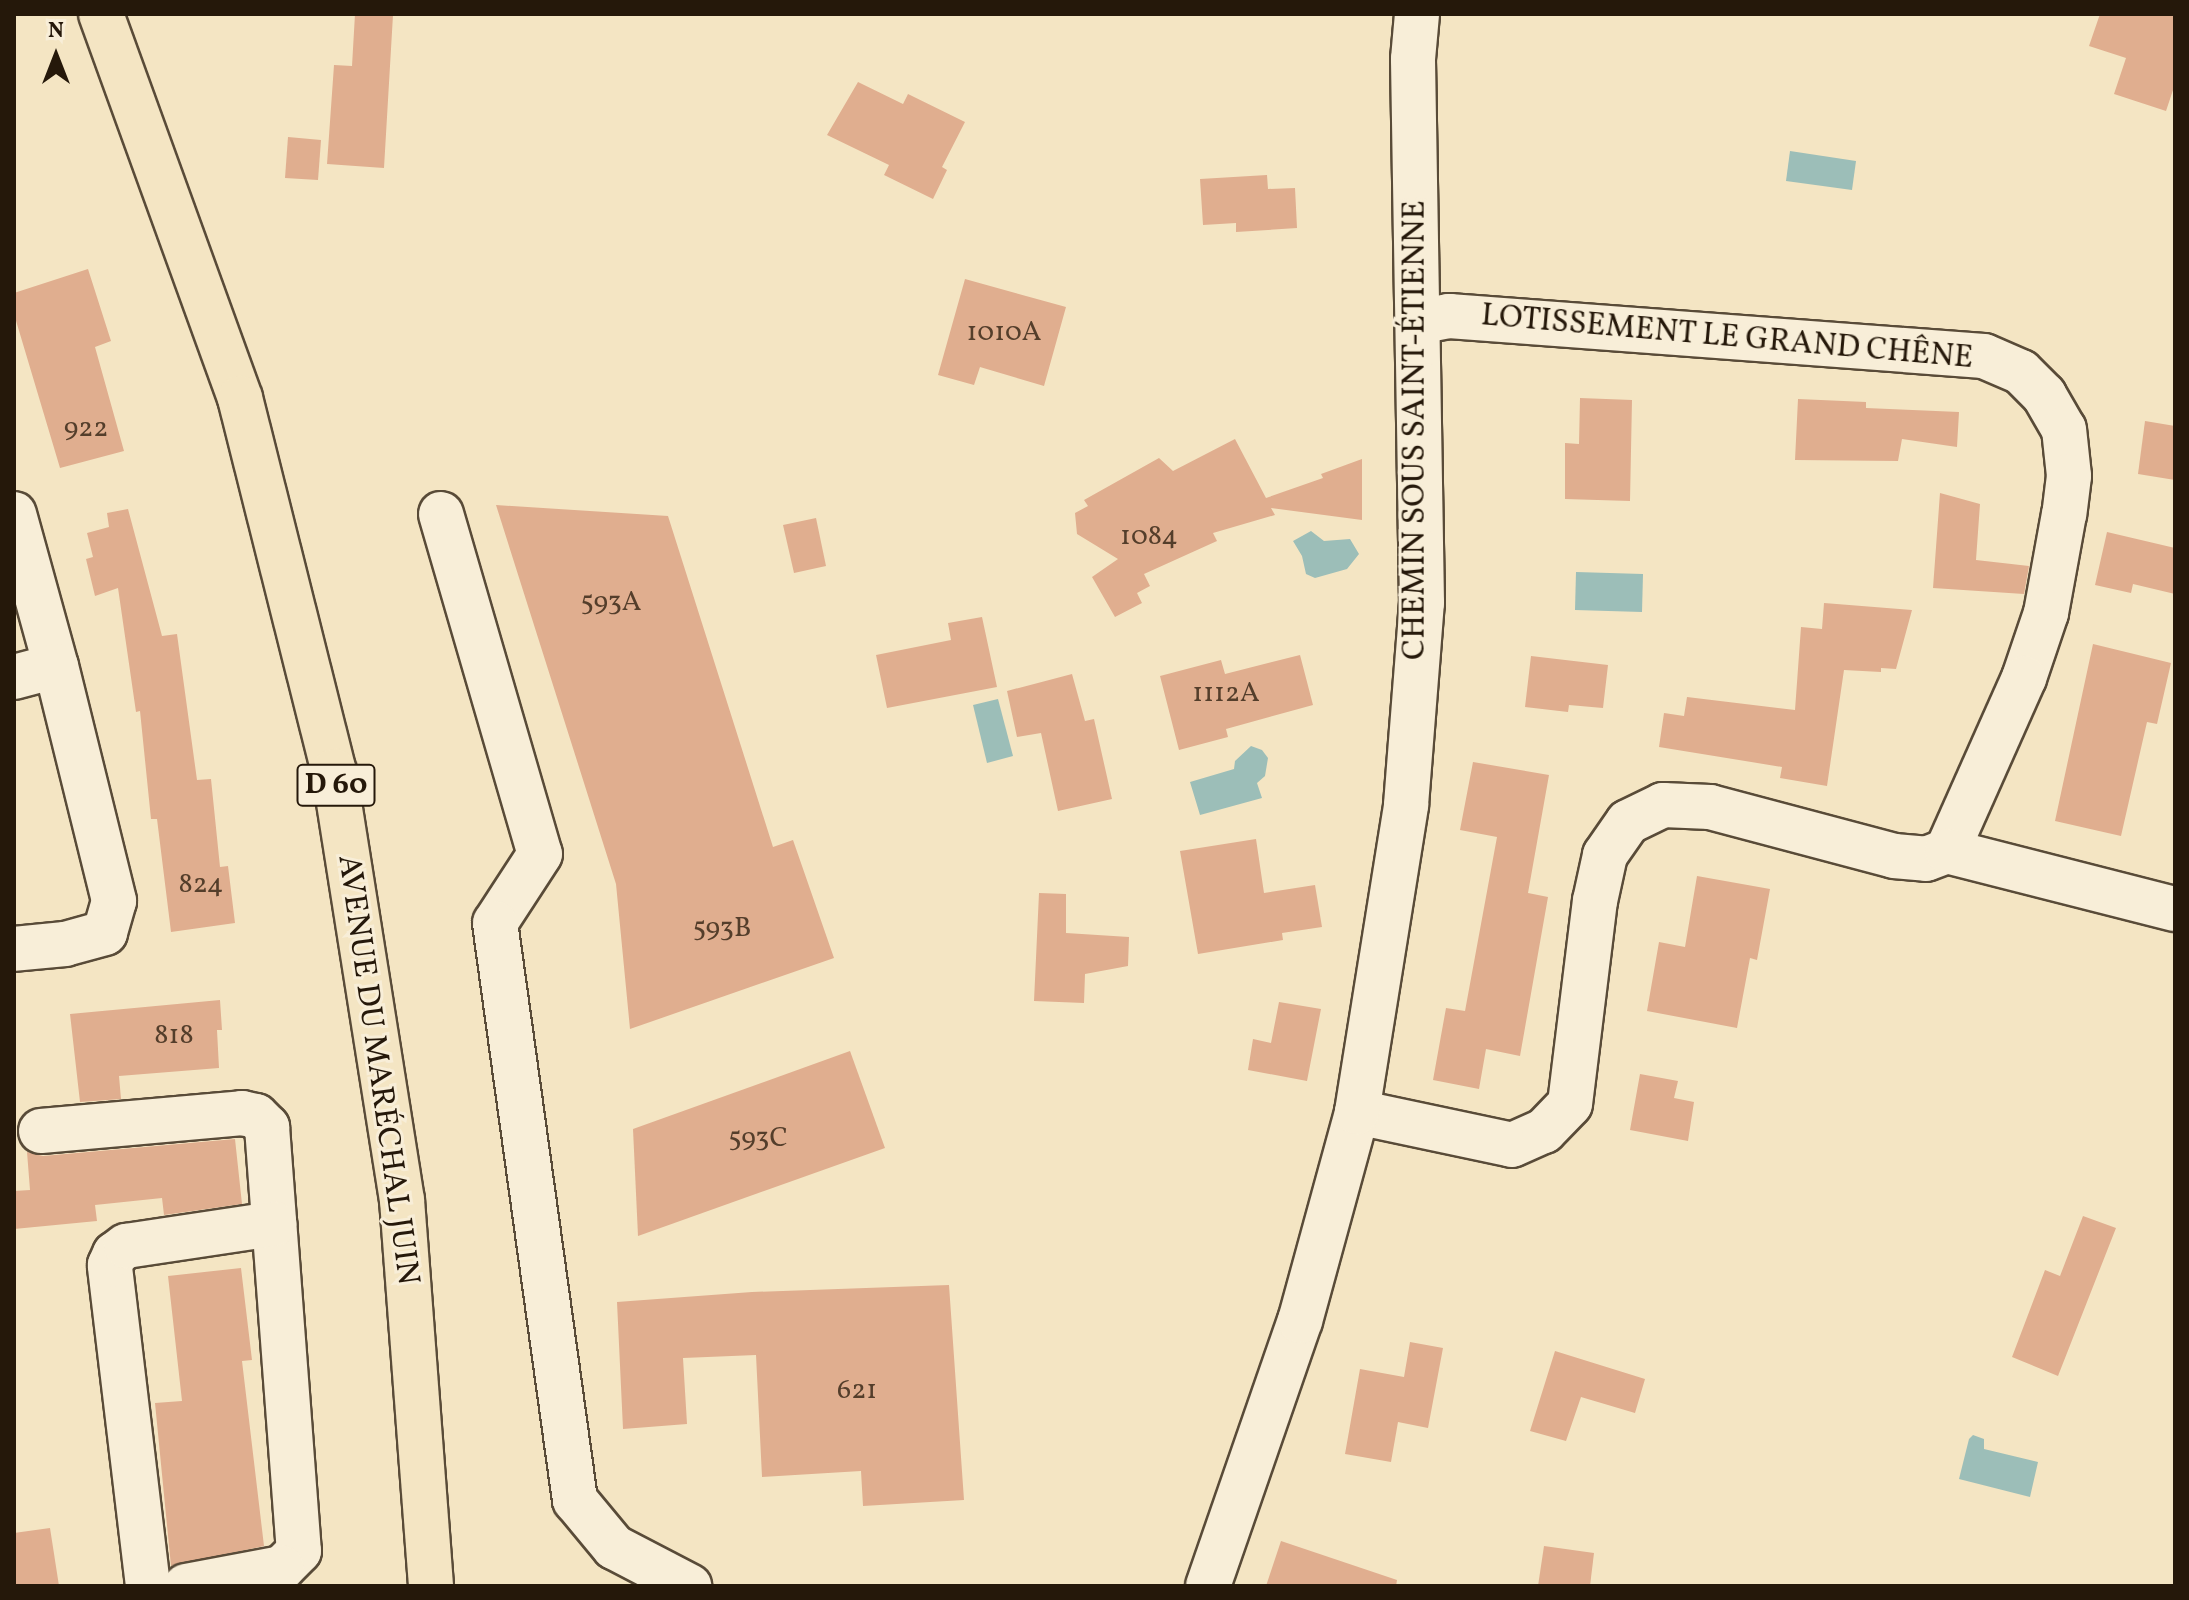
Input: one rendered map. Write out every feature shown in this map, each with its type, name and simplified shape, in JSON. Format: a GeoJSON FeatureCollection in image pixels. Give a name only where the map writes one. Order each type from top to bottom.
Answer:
{"type":"FeatureCollection","features":[{"type":"Feature","properties":{"kind":"main road","name":"AVENUE DU MARÉCHAL JUIN"},"geometry":{"type":"LineString","coordinates":[[101,14],[240,398],[334,771],[402,1200],[431,1586]]}},
{"type":"Feature","properties":{"kind":"street","name":"CHEMIN SOUS SAINT-ÉTIENNE"},"geometry":{"type":"LineString","coordinates":[[1208,1586],[1300,1321],[1357,1112],[1406,805],[1422,603],[1413,59],[1417,14]]}},
{"type":"Feature","properties":{"kind":"street","name":"LOTISSEMENT LE GRAND CHÊNE"},"geometry":{"type":"LineString","coordinates":[[1418,322],[1449,316],[1984,356],[2021,372],[2044,395],[2064,429],[2069,476],[2064,514],[2046,613],[2024,678],[1947,851]]}},
{"type":"Feature","properties":{"kind":"street"},"geometry":{"type":"LineString","coordinates":[[14,514],[56,666],[114,901],[105,933],[65,944],[14,949]]}},
{"type":"Feature","properties":{"kind":"street"},"geometry":{"type":"LineString","coordinates":[[441,514],[540,854],[495,923],[575,1500],[614,1547],[689,1586]]}},
{"type":"Feature","properties":{"kind":"street"},"geometry":{"type":"LineString","coordinates":[[14,677],[56,666]]}},
{"type":"Feature","properties":{"kind":"street"},"geometry":{"type":"LineString","coordinates":[[1357,1112],[1512,1145],[1544,1131],[1570,1104],[1595,901],[1605,855],[1628,822],[1663,805],[1710,807],[1894,856],[1926,859],[1947,851],[2175,909]]}},
{"type":"Feature","properties":{"kind":"street"},"geometry":{"type":"LineString","coordinates":[[41,1131],[242,1113],[256,1116],[267,1127],[299,1551],[282,1568],[186,1586]]}},
{"type":"Feature","properties":{"kind":"street"},"geometry":{"type":"LineString","coordinates":[[148,1586],[110,1265],[115,1254],[126,1246],[274,1224]]}},
{"type":"Feature","properties":{"kind":"water"},"geometry":{"type":"Polygon","coordinates":[[[1790,151],[1856,161],[1852,190],[1786,181],[1790,151]]]}},
{"type":"Feature","properties":{"kind":"water"},"geometry":{"type":"Polygon","coordinates":[[[1311,531],[1324,541],[1350,539],[1359,554],[1347,569],[1315,578],[1306,574],[1302,556],[1293,541],[1311,531]]]}},
{"type":"Feature","properties":{"kind":"water"},"geometry":{"type":"Polygon","coordinates":[[[1576,572],[1643,574],[1642,612],[1575,610],[1576,572]]]}},
{"type":"Feature","properties":{"kind":"water"},"geometry":{"type":"Polygon","coordinates":[[[998,699],[1013,756],[987,763],[973,705],[998,699]]]}},
{"type":"Feature","properties":{"kind":"water"},"geometry":{"type":"Polygon","coordinates":[[[1251,746],[1262,750],[1268,758],[1265,776],[1257,783],[1262,798],[1200,815],[1190,782],[1234,769],[1235,761],[1251,746]]]}},
{"type":"Feature","properties":{"kind":"water"},"geometry":{"type":"Polygon","coordinates":[[[1973,1435],[1984,1439],[1984,1449],[2038,1462],[2030,1497],[1959,1479],[1969,1439],[1973,1435]]]}},
{"type":"Feature","properties":{"kind":"building"},"geometry":{"type":"Polygon","coordinates":[[[355,14],[393,15],[384,168],[327,164],[334,65],[352,66],[355,14]]]}},
{"type":"Feature","properties":{"kind":"building"},"geometry":{"type":"Polygon","coordinates":[[[2100,14],[2175,14],[2175,84],[2166,111],[2114,94],[2126,58],[2089,46],[2100,14]]]}},
{"type":"Feature","properties":{"kind":"building"},"geometry":{"type":"Polygon","coordinates":[[[858,82],[903,104],[908,94],[965,122],[942,167],[947,170],[933,199],[884,175],[889,165],[827,135],[858,82]]]}},
{"type":"Feature","properties":{"kind":"building"},"geometry":{"type":"Polygon","coordinates":[[[288,137],[321,140],[318,180],[285,178],[288,137]]]}},
{"type":"Feature","properties":{"kind":"building"},"geometry":{"type":"Polygon","coordinates":[[[1267,175],[1268,189],[1295,188],[1297,228],[1236,232],[1236,223],[1203,225],[1200,179],[1267,175]]]}},
{"type":"Feature","properties":{"kind":"building"},"geometry":{"type":"Polygon","coordinates":[[[88,269],[111,341],[95,347],[124,451],[60,468],[14,314],[14,293],[88,269]]]}},
{"type":"Feature","properties":{"kind":"building"},"geometry":{"type":"Polygon","coordinates":[[[965,279],[1066,307],[1044,386],[980,367],[974,385],[938,375],[965,279]]]}},
{"type":"Feature","properties":{"kind":"building"},"geometry":{"type":"Polygon","coordinates":[[[1580,398],[1632,400],[1630,501],[1565,499],[1565,443],[1579,444],[1580,398]]]}},
{"type":"Feature","properties":{"kind":"building"},"geometry":{"type":"Polygon","coordinates":[[[1798,399],[1866,402],[1866,408],[1959,412],[1957,447],[1902,439],[1898,461],[1795,460],[1798,399]]]}},
{"type":"Feature","properties":{"kind":"building"},"geometry":{"type":"Polygon","coordinates":[[[2145,421],[2175,426],[2175,480],[2138,474],[2145,421]]]}},
{"type":"Feature","properties":{"kind":"building"},"geometry":{"type":"Polygon","coordinates":[[[1235,439],[1266,498],[1323,478],[1321,474],[1362,459],[1362,520],[1271,508],[1275,515],[1213,533],[1217,541],[1144,574],[1150,586],[1137,593],[1142,603],[1115,617],[1092,577],[1118,559],[1077,534],[1075,513],[1088,506],[1084,500],[1159,458],[1173,471],[1235,439]]]}},
{"type":"Feature","properties":{"kind":"building"},"geometry":{"type":"Polygon","coordinates":[[[1940,493],[1980,504],[1976,560],[2029,566],[2024,594],[1933,588],[1940,493]]]}},
{"type":"Feature","properties":{"kind":"building"},"geometry":{"type":"Polygon","coordinates":[[[496,505],[668,516],[773,847],[793,840],[834,958],[630,1029],[616,884],[496,505]]]}},
{"type":"Feature","properties":{"kind":"building"},"geometry":{"type":"Polygon","coordinates":[[[128,509],[162,636],[177,634],[197,780],[211,779],[220,867],[228,866],[235,923],[171,932],[157,819],[151,819],[140,711],[136,712],[118,588],[95,596],[86,559],[93,557],[87,533],[109,527],[107,513],[128,509]]]}},
{"type":"Feature","properties":{"kind":"building"},"geometry":{"type":"Polygon","coordinates":[[[816,518],[826,566],[794,573],[783,525],[816,518]]]}},
{"type":"Feature","properties":{"kind":"building"},"geometry":{"type":"Polygon","coordinates":[[[2107,532],[2175,548],[2175,594],[2133,584],[2131,593],[2095,585],[2107,532]]]}},
{"type":"Feature","properties":{"kind":"building"},"geometry":{"type":"Polygon","coordinates":[[[1824,603],[1912,610],[1896,669],[1881,668],[1881,672],[1844,670],[1827,786],[1780,778],[1782,767],[1659,747],[1664,713],[1684,716],[1687,697],[1795,710],[1801,627],[1822,629],[1824,603]]]}},
{"type":"Feature","properties":{"kind":"building"},"geometry":{"type":"Polygon","coordinates":[[[982,617],[997,687],[887,708],[876,655],[951,640],[948,623],[982,617]]]}},
{"type":"Feature","properties":{"kind":"building"},"geometry":{"type":"Polygon","coordinates":[[[2093,644],[2171,663],[2157,724],[2147,722],[2121,836],[2055,821],[2093,644]]]}},
{"type":"Feature","properties":{"kind":"building"},"geometry":{"type":"Polygon","coordinates":[[[1300,655],[1313,705],[1226,729],[1228,737],[1179,750],[1160,676],[1221,660],[1225,674],[1300,655]]]}},
{"type":"Feature","properties":{"kind":"building"},"geometry":{"type":"Polygon","coordinates":[[[1531,656],[1608,665],[1603,708],[1569,705],[1568,712],[1525,707],[1531,656]]]}},
{"type":"Feature","properties":{"kind":"building"},"geometry":{"type":"Polygon","coordinates":[[[1072,674],[1085,721],[1094,719],[1112,799],[1058,811],[1041,733],[1017,737],[1007,691],[1072,674]]]}},
{"type":"Feature","properties":{"kind":"building"},"geometry":{"type":"Polygon","coordinates":[[[1473,762],[1549,775],[1528,893],[1548,897],[1520,1056],[1486,1049],[1479,1089],[1433,1080],[1446,1008],[1465,1011],[1497,837],[1460,830],[1473,762]]]}},
{"type":"Feature","properties":{"kind":"building"},"geometry":{"type":"Polygon","coordinates":[[[1256,839],[1264,893],[1315,885],[1322,927],[1282,933],[1283,940],[1198,954],[1180,851],[1256,839]]]}},
{"type":"Feature","properties":{"kind":"building"},"geometry":{"type":"Polygon","coordinates":[[[1697,876],[1770,889],[1757,960],[1750,958],[1737,1028],[1647,1011],[1659,942],[1685,947],[1697,876]]]}},
{"type":"Feature","properties":{"kind":"building"},"geometry":{"type":"Polygon","coordinates":[[[1039,893],[1066,894],[1066,933],[1129,937],[1128,966],[1085,974],[1084,1003],[1034,1001],[1039,893]]]}},
{"type":"Feature","properties":{"kind":"building"},"geometry":{"type":"Polygon","coordinates":[[[220,1000],[222,1030],[217,1030],[219,1068],[119,1076],[121,1099],[80,1102],[70,1014],[220,1000]]]}},
{"type":"Feature","properties":{"kind":"building"},"geometry":{"type":"Polygon","coordinates":[[[1279,1002],[1321,1009],[1307,1081],[1248,1070],[1253,1039],[1271,1043],[1279,1002]]]}},
{"type":"Feature","properties":{"kind":"building"},"geometry":{"type":"Polygon","coordinates":[[[850,1051],[885,1148],[638,1236],[633,1129],[850,1051]]]}},
{"type":"Feature","properties":{"kind":"building"},"geometry":{"type":"Polygon","coordinates":[[[1640,1074],[1678,1081],[1674,1098],[1694,1102],[1688,1141],[1630,1130],[1640,1074]]]}},
{"type":"Feature","properties":{"kind":"building"},"geometry":{"type":"Polygon","coordinates":[[[235,1139],[242,1204],[164,1215],[162,1198],[95,1205],[97,1221],[14,1229],[14,1191],[30,1190],[27,1152],[43,1156],[235,1139]]]}},
{"type":"Feature","properties":{"kind":"building"},"geometry":{"type":"Polygon","coordinates":[[[2083,1216],[2116,1228],[2058,1376],[2012,1357],[2045,1270],[2060,1276],[2083,1216]]]}},
{"type":"Feature","properties":{"kind":"building"},"geometry":{"type":"Polygon","coordinates":[[[241,1268],[252,1360],[242,1361],[264,1546],[171,1566],[155,1403],[182,1401],[168,1276],[241,1268]]]}},
{"type":"Feature","properties":{"kind":"building"},"geometry":{"type":"Polygon","coordinates":[[[949,1285],[964,1500],[863,1506],[861,1471],[762,1477],[756,1355],[683,1358],[687,1424],[623,1429],[617,1302],[752,1292],[949,1285]]]}},
{"type":"Feature","properties":{"kind":"building"},"geometry":{"type":"Polygon","coordinates":[[[1410,1342],[1443,1348],[1428,1428],[1398,1422],[1391,1462],[1345,1454],[1360,1369],[1404,1377],[1410,1342]]]}},
{"type":"Feature","properties":{"kind":"building"},"geometry":{"type":"Polygon","coordinates":[[[1555,1351],[1645,1379],[1635,1413],[1581,1397],[1566,1441],[1530,1431],[1555,1351]]]}},
{"type":"Feature","properties":{"kind":"building"},"geometry":{"type":"Polygon","coordinates":[[[50,1528],[59,1586],[14,1586],[14,1533],[50,1528]]]}},
{"type":"Feature","properties":{"kind":"building"},"geometry":{"type":"Polygon","coordinates":[[[1281,1541],[1397,1580],[1396,1586],[1266,1586],[1281,1541]]]}},
{"type":"Feature","properties":{"kind":"building"},"geometry":{"type":"Polygon","coordinates":[[[1544,1546],[1594,1553],[1590,1586],[1538,1586],[1544,1546]]]}}]}
